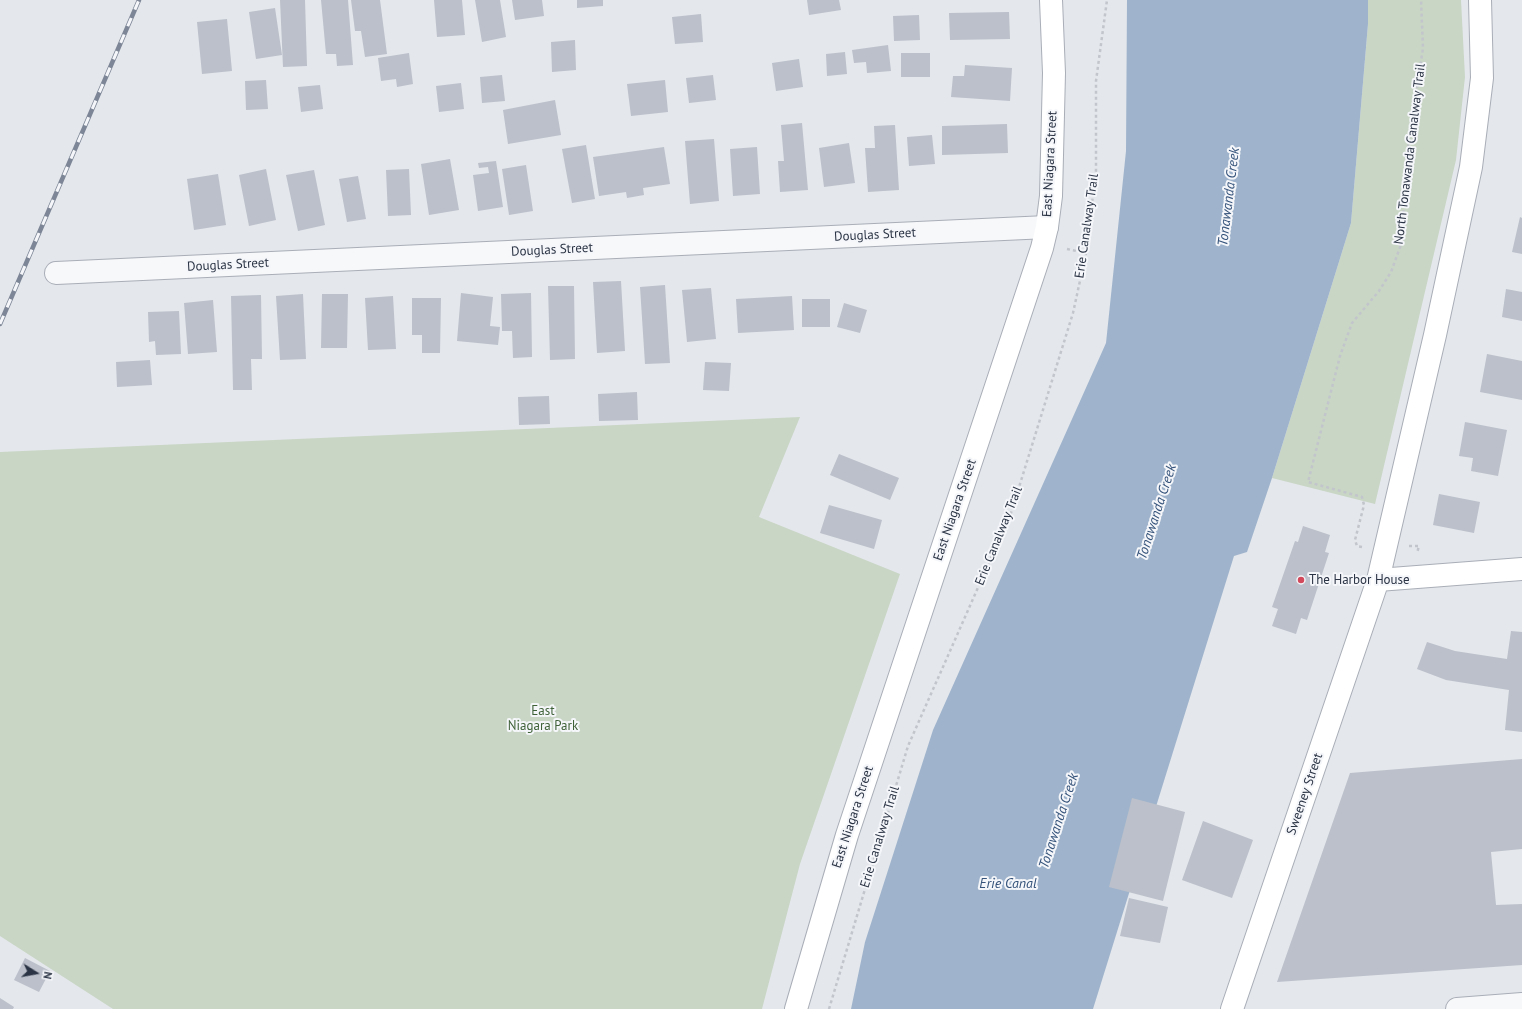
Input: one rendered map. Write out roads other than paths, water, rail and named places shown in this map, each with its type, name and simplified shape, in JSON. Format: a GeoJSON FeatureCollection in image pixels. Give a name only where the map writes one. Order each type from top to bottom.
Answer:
{"type":"FeatureCollection","features":[{"type":"Feature","properties":{"kind":"street","name":"East Niagara Street"},"geometry":{"type":"LineString","coordinates":[[796,1009],[847,835],[1039,260],[1047,227],[1051,196],[1054,73],[1051,0]]}},
{"type":"Feature","properties":{"kind":"street","name":"Sweeney Street"},"geometry":{"type":"LineString","coordinates":[[1232,1009],[1378,580],[1434,343],[1471,167],[1482,78],[1480,0]]}},
{"type":"Feature","properties":{"kind":"street","name":"Douglas Street"},"geometry":{"type":"LineString","coordinates":[[56,273],[1047,227]]}},
{"type":"Feature","properties":{"kind":"street"},"geometry":{"type":"LineString","coordinates":[[1378,580],[1522,569]]}},
{"type":"Feature","properties":{"kind":"street"},"geometry":{"type":"LineString","coordinates":[[1457,1009],[1522,1004]]}},
{"type":"Feature","properties":{"kind":"water","name":"Erie Canal"},"geometry":{"type":"Polygon","coordinates":[[[1127,0],[1368,0],[1368,24],[1351,223],[1272,478],[1247,552],[1234,556],[1093,1009],[851,1009],[865,942],[933,730],[1106,343],[1126,151],[1127,0]]]}},
{"type":"Feature","properties":{"kind":"railway"},"geometry":{"type":"LineString","coordinates":[[0,324],[139,0]]}},
{"type":"Feature","properties":{"kind":"place","name":"The Harbor House"},"geometry":{"type":"Point","coordinates":[1301,580]}},
{"type":"Feature","properties":{"kind":"water label","name":"Tonawanda Creek"},"geometry":{"type":"Point","coordinates":[1229,197]}},
{"type":"Feature","properties":{"kind":"water label","name":"Tonawanda Creek"},"geometry":{"type":"Point","coordinates":[1157,512]}},
{"type":"Feature","properties":{"kind":"water label","name":"Tonawanda Creek"},"geometry":{"type":"Point","coordinates":[1059,821]}},
{"type":"Feature","properties":{"kind":"park label","name":"East Niagara Park"},"geometry":{"type":"Point","coordinates":[543,718]}}]}
